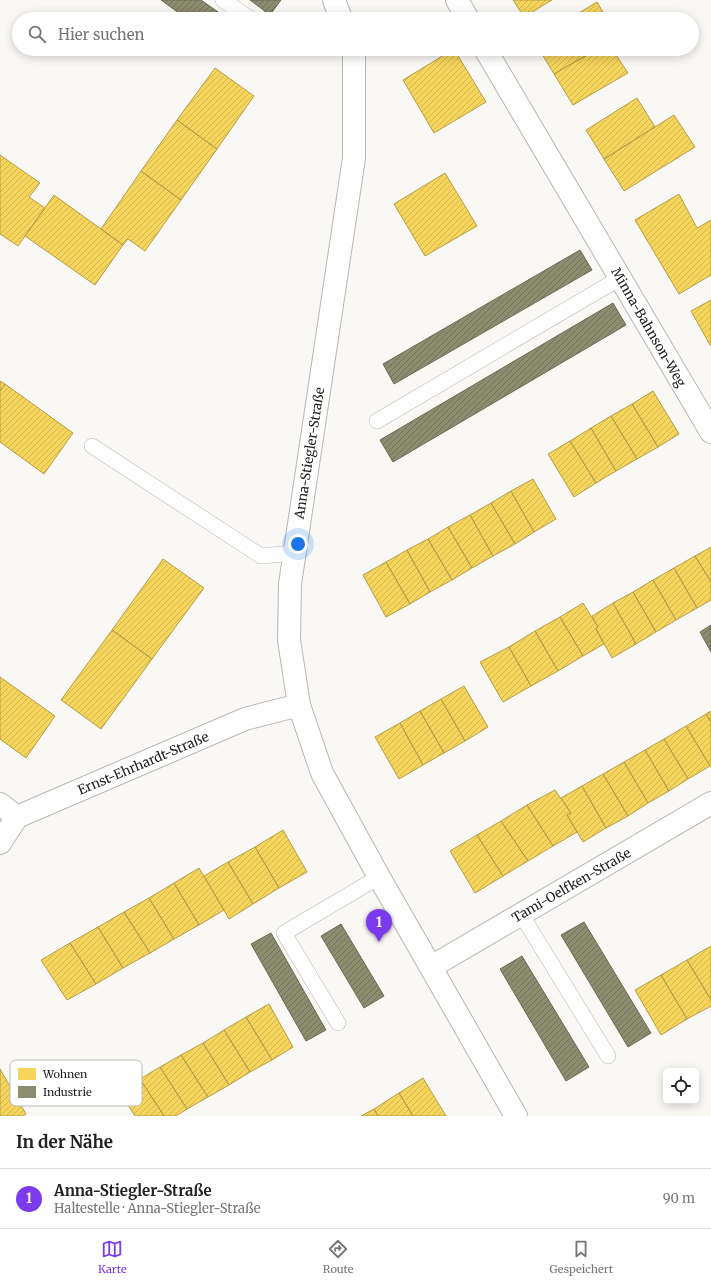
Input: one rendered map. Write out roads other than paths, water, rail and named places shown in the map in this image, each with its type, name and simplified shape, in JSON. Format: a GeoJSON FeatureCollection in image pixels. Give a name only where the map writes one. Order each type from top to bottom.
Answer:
{"type":"FeatureCollection","features":[{"type":"Feature","properties":{"kind":"street"},"geometry":{"type":"LineString","coordinates":[[334,0],[338,12]]}},
{"type":"Feature","properties":{"kind":"street"},"geometry":{"type":"LineString","coordinates":[[457,0],[464,12]]}},
{"type":"Feature","properties":{"kind":"street","name":"Anna-Stiegler-Straße"},"geometry":{"type":"LineString","coordinates":[[354,56],[354,158],[294,553],[290,584],[289,640],[299,705],[322,773],[379,877],[516,1116]]}},
{"type":"Feature","properties":{"kind":"street","name":"Minna-Bahnson-Weg"},"geometry":{"type":"LineString","coordinates":[[490,56],[711,432]]}},
{"type":"Feature","properties":{"kind":"street","name":"Ernst-Ehrhardt-Straße"},"geometry":{"type":"LineString","coordinates":[[18,817],[245,719],[299,705]]}},
{"type":"Feature","properties":{"kind":"street","name":"Tami-Oelfken-Straße"},"geometry":{"type":"LineString","coordinates":[[431,967],[711,803]]}},
{"type":"Feature","properties":{"kind":"street"},"geometry":{"type":"LineString","coordinates":[[0,804],[18,817],[0,843]]}},
{"type":"Feature","properties":{"kind":"lane"},"geometry":{"type":"LineString","coordinates":[[223,0],[241,12]]}},
{"type":"Feature","properties":{"kind":"lane"},"geometry":{"type":"LineString","coordinates":[[377,421],[620,278]]}},
{"type":"Feature","properties":{"kind":"lane"},"geometry":{"type":"LineString","coordinates":[[92,446],[261,556],[294,553]]}},
{"type":"Feature","properties":{"kind":"lane"},"geometry":{"type":"LineString","coordinates":[[338,1023],[284,933],[379,877]]}},
{"type":"Feature","properties":{"kind":"lane"},"geometry":{"type":"LineString","coordinates":[[521,914],[608,1056]]}},
{"type":"Feature","properties":{"kind":"place","name":"Anna-Stiegler-Straße"},"geometry":{"type":"Point","coordinates":[379,942]}}]}
